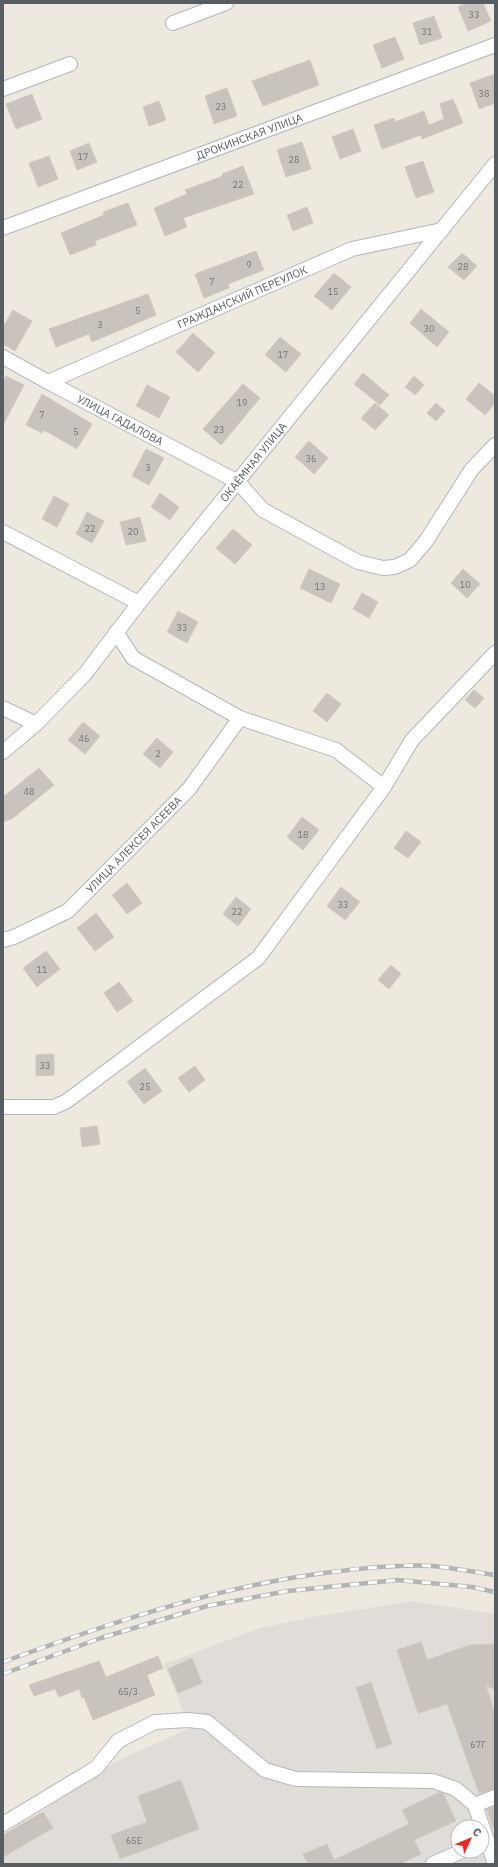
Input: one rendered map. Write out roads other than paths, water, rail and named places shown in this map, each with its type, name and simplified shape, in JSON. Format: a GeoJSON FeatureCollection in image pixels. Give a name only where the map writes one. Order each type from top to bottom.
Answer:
{"type":"FeatureCollection","features":[{"type":"Feature","properties":{"kind":"street"},"geometry":{"type":"LineString","coordinates":[[173,24],[226,3]]}},
{"type":"Feature","properties":{"kind":"street","name":"ДРОКИНСКАЯ УЛИЦА"},"geometry":{"type":"LineString","coordinates":[[3,228],[495,45]]}},
{"type":"Feature","properties":{"kind":"street"},"geometry":{"type":"LineString","coordinates":[[3,89],[70,64]]}},
{"type":"Feature","properties":{"kind":"street","name":"ОКАЁМНАЯ УЛИЦА"},"geometry":{"type":"LineString","coordinates":[[3,752],[36,724],[85,674],[139,603],[495,164]]}},
{"type":"Feature","properties":{"kind":"street","name":"ГРАЖДАНСКИЙ ПЕРЕУЛОК"},"geometry":{"type":"LineString","coordinates":[[48,382],[352,248],[442,230]]}},
{"type":"Feature","properties":{"kind":"street","name":"УЛИЦА ГАДАЛОВА"},"geometry":{"type":"LineString","coordinates":[[3,356],[48,382],[238,482]]}},
{"type":"Feature","properties":{"kind":"street"},"geometry":{"type":"LineString","coordinates":[[238,482],[263,510],[351,559],[383,568],[395,567],[410,560],[426,541],[472,469],[495,445]]}},
{"type":"Feature","properties":{"kind":"street"},"geometry":{"type":"LineString","coordinates":[[3,532],[139,603]]}},
{"type":"Feature","properties":{"kind":"street"},"geometry":{"type":"LineString","coordinates":[[116,632],[132,658],[240,718],[336,750],[384,787]]}},
{"type":"Feature","properties":{"kind":"street"},"geometry":{"type":"LineString","coordinates":[[3,1107],[54,1107],[67,1101],[258,958],[384,787],[412,740],[495,653]]}},
{"type":"Feature","properties":{"kind":"street"},"geometry":{"type":"LineString","coordinates":[[3,708],[36,724]]}},
{"type":"Feature","properties":{"kind":"street","name":"УЛИЦА АЛЕКСЕЯ АСЕЕВА"},"geometry":{"type":"LineString","coordinates":[[3,940],[14,937],[68,911],[189,790],[240,718]]}},
{"type":"Feature","properties":{"kind":"street"},"geometry":{"type":"LineString","coordinates":[[3,1824],[96,1768],[118,1741],[155,1722],[194,1721],[207,1722],[264,1770],[296,1779],[433,1781],[456,1789],[476,1805],[479,1819]]}},
{"type":"Feature","properties":{"kind":"street"},"geometry":{"type":"LineString","coordinates":[[476,1805],[495,1797]]}},
{"type":"Feature","properties":{"kind":"street"},"geometry":{"type":"LineString","coordinates":[[490,1854],[495,1864]]}},
{"type":"Feature","properties":{"kind":"street"},"geometry":{"type":"LineString","coordinates":[[433,1864],[450,1856]]}},
{"type":"Feature","properties":{"kind":"railway"},"geometry":{"type":"LineString","coordinates":[[3,1662],[124,1620],[206,1596],[290,1578],[357,1569],[407,1566],[432,1566],[495,1575]]}},
{"type":"Feature","properties":{"kind":"railway"},"geometry":{"type":"LineString","coordinates":[[3,1674],[101,1638],[207,1606],[288,1591],[398,1580],[472,1587],[495,1592]]}}]}
